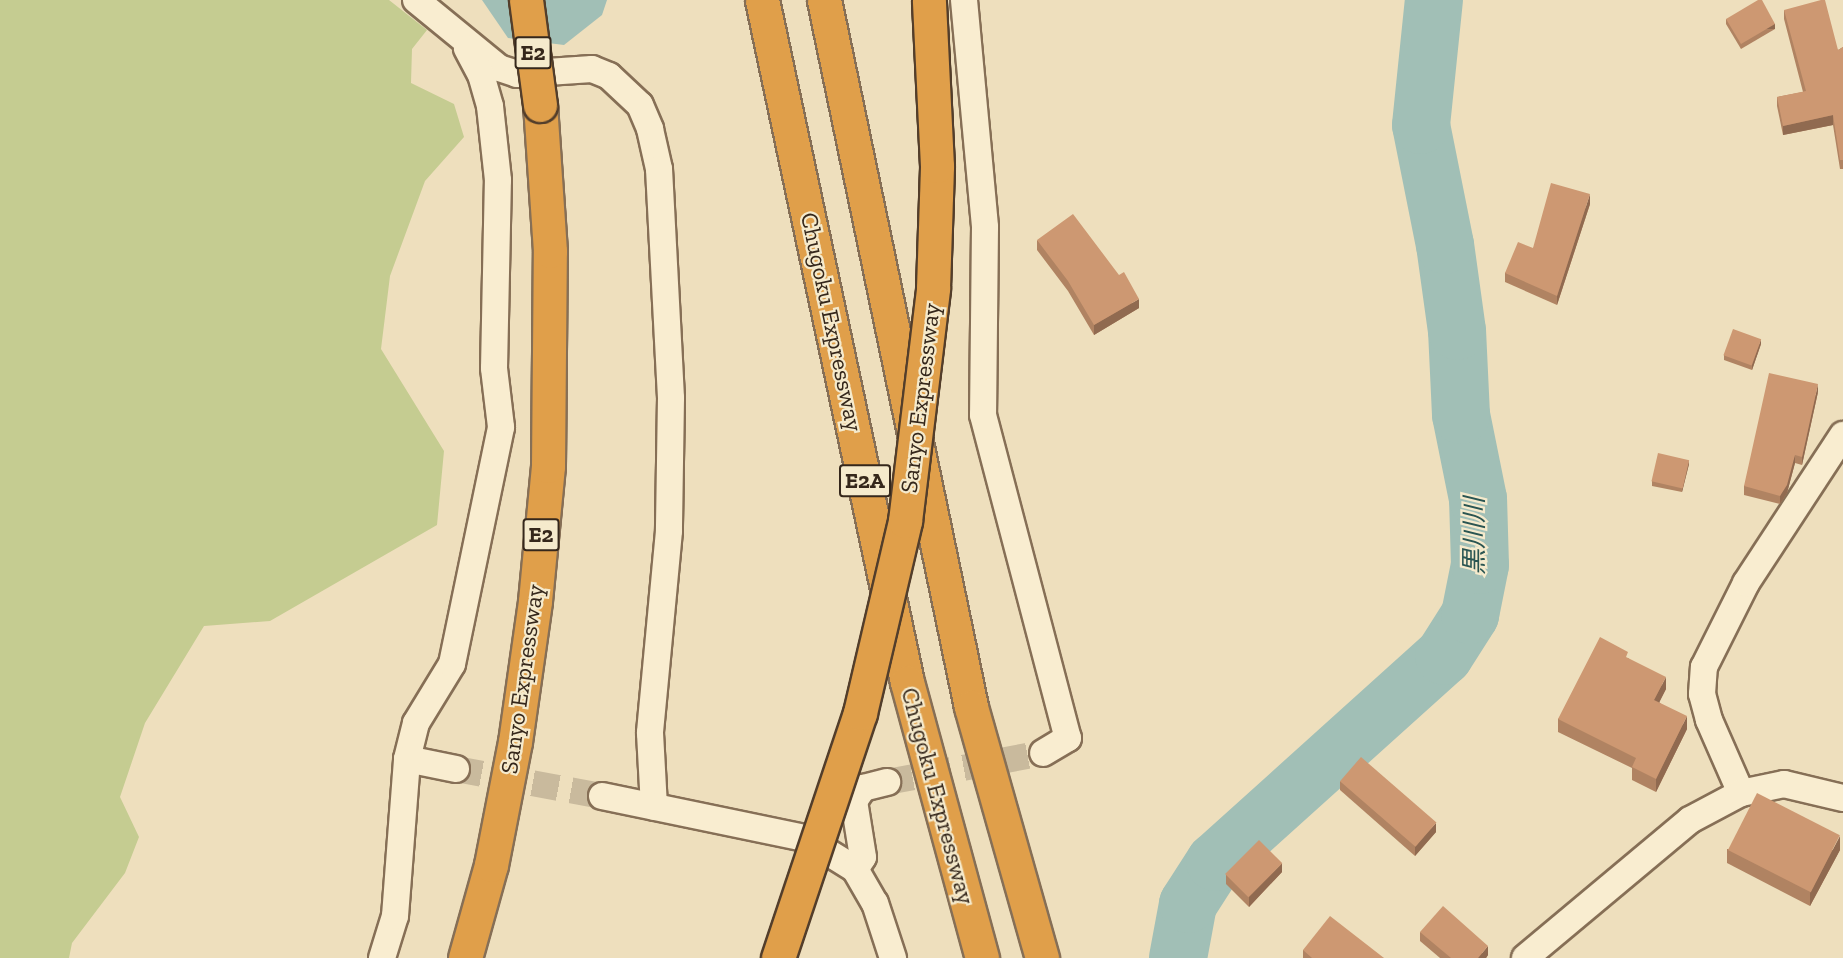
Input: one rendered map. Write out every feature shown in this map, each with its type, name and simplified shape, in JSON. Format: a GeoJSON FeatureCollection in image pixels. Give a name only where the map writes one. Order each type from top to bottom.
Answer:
{"type":"FeatureCollection","features":[{"type":"Feature","properties":{"kind":"highway","name":"Sanyo Expressway"},"geometry":{"type":"LineString","coordinates":[[465,958],[490,865],[515,742],[535,601],[548,466],[550,251],[540,105],[526,0]]}},
{"type":"Feature","properties":{"kind":"highway","name":"Chugoku Expressway"},"geometry":{"type":"LineString","coordinates":[[762,0],[907,682],[982,958]]}},
{"type":"Feature","properties":{"kind":"highway","name":"E2A"},"geometry":{"type":"LineString","coordinates":[[824,0],[971,707],[1042,958]]}},
{"type":"Feature","properties":{"kind":"highway","name":"Sanyo Expressway"},"geometry":{"type":"LineString","coordinates":[[778,958],[830,812],[860,713],[905,521],[933,288],[936,166],[929,0]]}},
{"type":"Feature","properties":{"kind":"street"},"geometry":{"type":"LineString","coordinates":[[416,0],[464,43],[499,68],[518,74],[592,69],[609,76],[640,105],[650,129],[659,168],[670,398],[669,531],[650,733],[654,807]]}},
{"type":"Feature","properties":{"kind":"street"},"geometry":{"type":"LineString","coordinates":[[964,0],[985,228],[983,415],[1068,738],[1043,753]]}},
{"type":"Feature","properties":{"kind":"street"},"geometry":{"type":"LineString","coordinates":[[382,958],[395,916],[407,759],[416,723],[452,664],[501,427],[494,368],[498,180],[490,106],[481,75],[464,43]]}},
{"type":"Feature","properties":{"kind":"street"},"geometry":{"type":"LineString","coordinates":[[1740,793],[1709,720],[1702,694],[1704,667],[1746,583],[1843,435]]}},
{"type":"Feature","properties":{"kind":"street"},"geometry":{"type":"LineString","coordinates":[[407,759],[456,770]]}},
{"type":"Feature","properties":{"kind":"street"},"geometry":{"type":"LineString","coordinates":[[855,869],[863,856],[854,801],[863,788],[887,782]]}},
{"type":"Feature","properties":{"kind":"street"},"geometry":{"type":"LineString","coordinates":[[1525,958],[1690,820],[1740,793],[1784,783],[1843,798]]}},
{"type":"Feature","properties":{"kind":"street"},"geometry":{"type":"LineString","coordinates":[[602,796],[805,838],[855,869],[875,903],[893,958]]}},
{"type":"Feature","properties":{"kind":"green space"},"geometry":{"type":"Polygon","coordinates":[[[0,0],[389,0],[427,30],[412,49],[411,83],[454,104],[464,137],[425,181],[390,276],[381,349],[444,451],[437,525],[270,621],[204,626],[145,723],[120,797],[139,837],[125,873],[72,943],[69,958],[0,958],[0,0]]]}},
{"type":"Feature","properties":{"kind":"water"},"geometry":{"type":"Polygon","coordinates":[[[482,0],[607,0],[602,15],[564,45],[508,38],[482,0]]]}},
{"type":"Feature","properties":{"kind":"building"},"geometry":{"type":"Polygon","coordinates":[[[1758,0],[1762,0],[1775,24],[1741,44],[1726,19],[1758,0]]]}},
{"type":"Feature","properties":{"kind":"building"},"geometry":{"type":"Polygon","coordinates":[[[1825,0],[1838,50],[1843,47],[1843,160],[1840,160],[1833,115],[1783,126],[1777,97],[1806,91],[1784,10],[1825,0]]]}},
{"type":"Feature","properties":{"kind":"building"},"geometry":{"type":"Polygon","coordinates":[[[1551,183],[1590,194],[1557,296],[1505,273],[1518,242],[1533,248],[1551,183]]]}},
{"type":"Feature","properties":{"kind":"building"},"geometry":{"type":"Polygon","coordinates":[[[1073,214],[1119,275],[1124,272],[1139,299],[1094,325],[1068,281],[1037,240],[1073,214]]]}},
{"type":"Feature","properties":{"kind":"building"},"geometry":{"type":"Polygon","coordinates":[[[1733,329],[1761,339],[1752,366],[1723,355],[1733,329]]]}},
{"type":"Feature","properties":{"kind":"building"},"geometry":{"type":"Polygon","coordinates":[[[1769,373],[1818,384],[1802,457],[1795,455],[1787,485],[1780,496],[1744,486],[1769,373]]]}},
{"type":"Feature","properties":{"kind":"building"},"geometry":{"type":"Polygon","coordinates":[[[1658,453],[1689,460],[1683,488],[1651,481],[1658,453]]]}},
{"type":"Feature","properties":{"kind":"building"},"geometry":{"type":"Polygon","coordinates":[[[1600,637],[1628,652],[1626,657],[1666,677],[1654,700],[1687,716],[1656,779],[1632,767],[1636,758],[1558,719],[1600,637]]]}},
{"type":"Feature","properties":{"kind":"building"},"geometry":{"type":"Polygon","coordinates":[[[1361,757],[1436,823],[1415,847],[1340,781],[1361,757]]]}},
{"type":"Feature","properties":{"kind":"building"},"geometry":{"type":"Polygon","coordinates":[[[1757,793],[1840,835],[1811,892],[1728,850],[1757,793]]]}},
{"type":"Feature","properties":{"kind":"building"},"geometry":{"type":"Polygon","coordinates":[[[1259,840],[1282,863],[1248,897],[1225,874],[1259,840]]]}},
{"type":"Feature","properties":{"kind":"building"},"geometry":{"type":"Polygon","coordinates":[[[1443,906],[1488,946],[1478,958],[1451,958],[1420,932],[1443,906]]]}},
{"type":"Feature","properties":{"kind":"building"},"geometry":{"type":"Polygon","coordinates":[[[1330,916],[1384,958],[1312,958],[1303,950],[1330,916]]]}},
{"type":"Feature","properties":{"kind":"waterway","name":"黒川川"},"geometry":{"type":"LineString","coordinates":[[1178,958],[1188,904],[1215,862],[1444,656],[1470,615],[1480,565],[1478,499],[1461,415],[1457,331],[1445,245],[1421,125],[1434,0]]}},
{"type":"Feature","properties":{"kind":"tunnel"},"geometry":{"type":"LineString","coordinates":[[887,782],[1043,753]]}},
{"type":"Feature","properties":{"kind":"tunnel"},"geometry":{"type":"LineString","coordinates":[[456,769],[602,796]]}}]}
